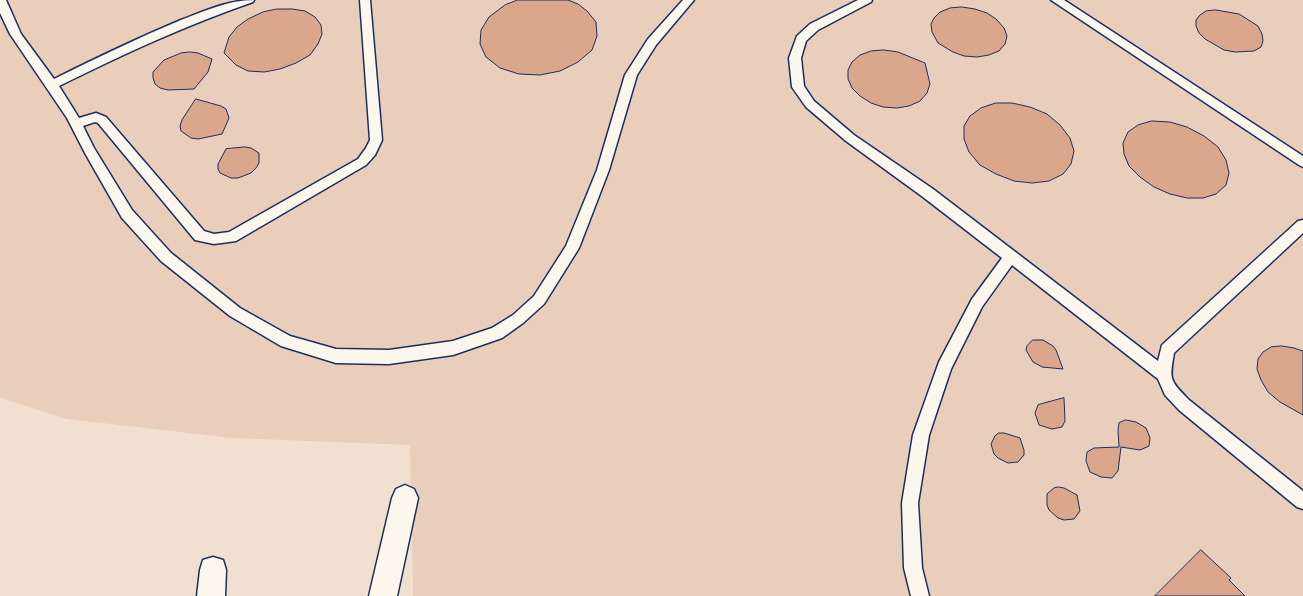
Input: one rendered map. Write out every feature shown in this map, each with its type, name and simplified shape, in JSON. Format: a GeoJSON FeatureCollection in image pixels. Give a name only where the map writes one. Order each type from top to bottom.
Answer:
{"type":"FeatureCollection","features":[{"type":"Feature","properties":{"kind":"street"},"geometry":{"type":"LineString","coordinates":[[383,596],[405,498]]}},
{"type":"Feature","properties":{"kind":"street"},"geometry":{"type":"LineString","coordinates":[[211,596],[213,570]]}},
{"type":"Feature","properties":{"kind":"lane"},"geometry":{"type":"LineString","coordinates":[[1,0],[4,10],[33,62],[52,85],[127,214],[166,257],[235,312],[286,341],[336,356],[389,356],[453,348],[497,333],[518,319],[539,300],[572,248],[604,170],[631,76],[652,42],[689,0]]}},
{"type":"Feature","properties":{"kind":"lane"},"geometry":{"type":"LineString","coordinates":[[52,85],[120,52],[211,12],[249,0]]}},
{"type":"Feature","properties":{"kind":"lane"},"geometry":{"type":"LineString","coordinates":[[76,124],[96,117],[102,120],[200,236],[214,239],[231,237],[362,162],[374,146],[376,140],[366,0]]}},
{"type":"Feature","properties":{"kind":"lane"},"geometry":{"type":"LineString","coordinates":[[867,0],[814,27],[802,40],[795,58],[798,87],[810,104],[850,138],[928,193],[1163,374],[1170,390],[1184,405],[1303,501]]}},
{"type":"Feature","properties":{"kind":"lane"},"geometry":{"type":"LineString","coordinates":[[1056,0],[1303,162]]}},
{"type":"Feature","properties":{"kind":"lane"},"geometry":{"type":"LineString","coordinates":[[1163,374],[1167,350],[1303,225]]}},
{"type":"Feature","properties":{"kind":"lane"},"geometry":{"type":"LineString","coordinates":[[920,596],[913,568],[910,503],[921,435],[944,367],[977,303],[1010,256]]}},
{"type":"Feature","properties":{"kind":"shaded area"},"geometry":{"type":"Polygon","coordinates":[[[0,0],[1303,0],[1303,596],[413,596],[410,445],[232,438],[67,419],[0,398],[0,0]]]}},
{"type":"Feature","properties":{"kind":"building"},"geometry":{"type":"Polygon","coordinates":[[[518,0],[568,0],[578,4],[587,11],[596,22],[597,36],[592,50],[578,62],[560,71],[540,75],[519,74],[500,68],[486,57],[480,44],[481,30],[489,17],[505,5],[518,0]]]}},
{"type":"Feature","properties":{"kind":"building"},"geometry":{"type":"Polygon","coordinates":[[[962,7],[987,13],[996,19],[1004,28],[1007,36],[1005,44],[999,51],[989,55],[977,57],[964,56],[953,52],[938,43],[932,32],[931,24],[934,18],[940,12],[950,8],[962,7]]]}},
{"type":"Feature","properties":{"kind":"building"},"geometry":{"type":"Polygon","coordinates":[[[277,9],[305,11],[315,17],[321,25],[322,34],[318,44],[310,55],[296,63],[280,69],[264,72],[248,71],[236,65],[224,53],[229,37],[237,27],[248,19],[263,12],[277,9]]]}},
{"type":"Feature","properties":{"kind":"building"},"geometry":{"type":"Polygon","coordinates":[[[1216,10],[1239,14],[1258,26],[1262,34],[1263,41],[1261,47],[1254,51],[1235,52],[1224,50],[1205,39],[1199,33],[1196,26],[1196,20],[1206,11],[1216,10]]]}},
{"type":"Feature","properties":{"kind":"building"},"geometry":{"type":"Polygon","coordinates":[[[884,50],[898,52],[925,63],[930,84],[927,93],[920,101],[909,106],[897,108],[883,107],[871,103],[860,96],[852,88],[848,79],[848,70],[852,62],[860,55],[871,51],[884,50]]]}},
{"type":"Feature","properties":{"kind":"building"},"geometry":{"type":"Polygon","coordinates":[[[181,53],[198,53],[212,59],[208,72],[194,89],[168,90],[160,88],[155,84],[153,72],[164,60],[181,53]]]}},
{"type":"Feature","properties":{"kind":"building"},"geometry":{"type":"Polygon","coordinates":[[[196,99],[221,106],[226,109],[229,118],[222,134],[198,139],[191,138],[181,131],[180,126],[182,120],[196,99]]]}},
{"type":"Feature","properties":{"kind":"building"},"geometry":{"type":"Polygon","coordinates":[[[996,103],[1012,103],[1030,107],[1047,114],[1060,125],[1070,138],[1074,151],[1071,164],[1063,174],[1049,181],[1032,183],[1014,181],[996,174],[980,165],[969,152],[964,139],[964,126],[970,116],[981,108],[996,103]]]}},
{"type":"Feature","properties":{"kind":"building"},"geometry":{"type":"Polygon","coordinates":[[[1152,121],[1170,122],[1187,127],[1204,136],[1218,147],[1226,160],[1229,173],[1226,185],[1216,194],[1203,198],[1187,198],[1170,194],[1154,187],[1140,177],[1129,166],[1124,154],[1123,143],[1128,132],[1138,125],[1152,121]]]}},
{"type":"Feature","properties":{"kind":"building"},"geometry":{"type":"Polygon","coordinates":[[[245,147],[251,148],[259,153],[259,163],[256,168],[251,173],[238,178],[231,178],[220,173],[218,164],[226,149],[245,147]]]}},
{"type":"Feature","properties":{"kind":"building"},"geometry":{"type":"Polygon","coordinates":[[[1033,340],[1043,340],[1053,346],[1063,369],[1042,367],[1033,362],[1026,350],[1027,346],[1033,340]]]}},
{"type":"Feature","properties":{"kind":"building"},"geometry":{"type":"Polygon","coordinates":[[[1282,346],[1303,351],[1303,415],[1280,402],[1268,392],[1257,369],[1258,359],[1263,352],[1271,347],[1282,346]]]}},
{"type":"Feature","properties":{"kind":"building"},"geometry":{"type":"Polygon","coordinates":[[[1064,398],[1065,421],[1062,427],[1052,429],[1039,425],[1035,413],[1038,405],[1064,398]]]}},
{"type":"Feature","properties":{"kind":"building"},"geometry":{"type":"Polygon","coordinates":[[[1126,420],[1136,422],[1146,428],[1150,438],[1149,446],[1140,450],[1121,447],[1118,471],[1112,478],[1101,477],[1090,472],[1086,461],[1087,452],[1094,448],[1119,447],[1119,423],[1126,420]]]}},
{"type":"Feature","properties":{"kind":"building"},"geometry":{"type":"Polygon","coordinates":[[[999,433],[1020,438],[1024,455],[1018,462],[1008,463],[998,458],[994,454],[991,444],[995,436],[999,433]]]}},
{"type":"Feature","properties":{"kind":"building"},"geometry":{"type":"Polygon","coordinates":[[[1059,487],[1077,495],[1080,511],[1074,519],[1064,520],[1058,518],[1049,510],[1047,505],[1047,494],[1054,488],[1059,487]]]}},
{"type":"Feature","properties":{"kind":"building"},"geometry":{"type":"Polygon","coordinates":[[[1201,550],[1231,578],[1229,580],[1245,596],[1155,596],[1201,550]]]}}]}
